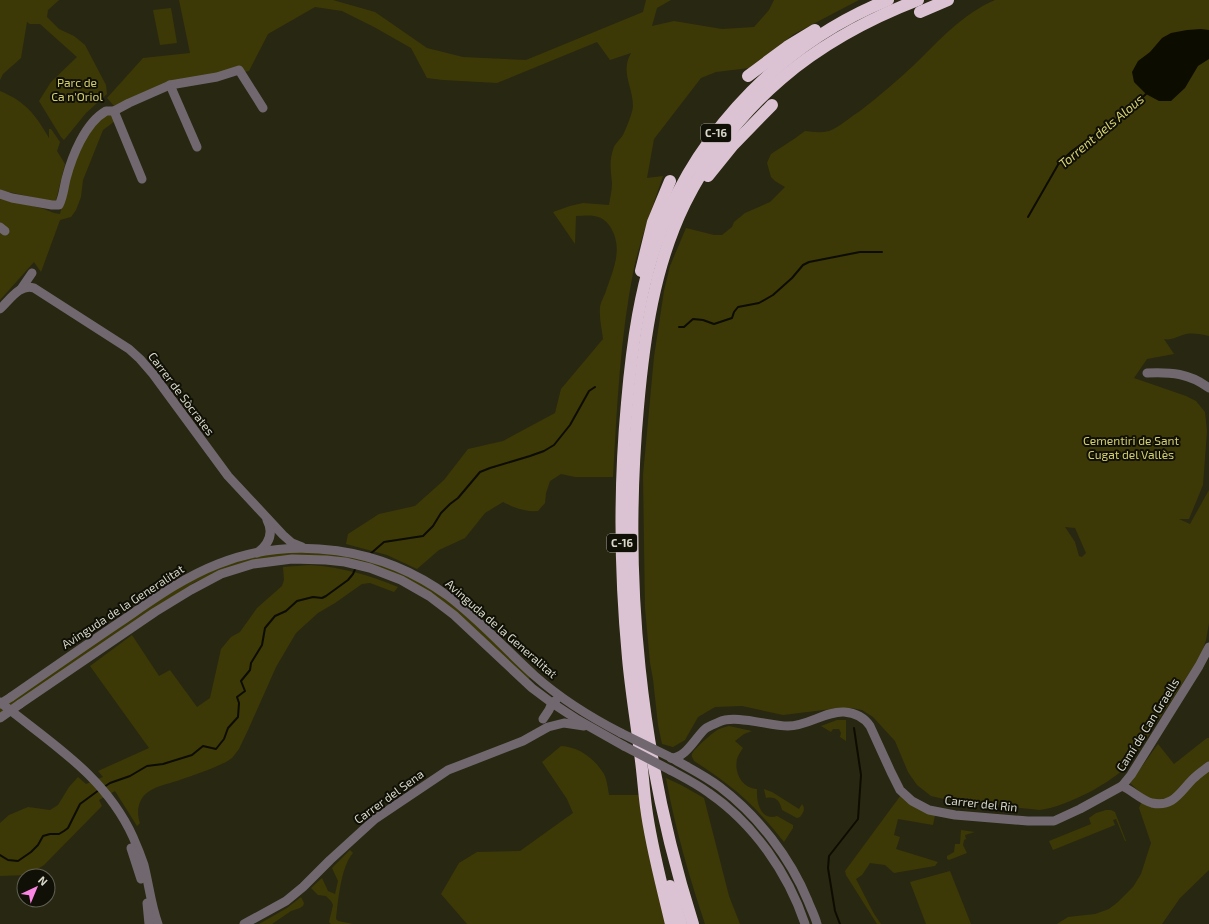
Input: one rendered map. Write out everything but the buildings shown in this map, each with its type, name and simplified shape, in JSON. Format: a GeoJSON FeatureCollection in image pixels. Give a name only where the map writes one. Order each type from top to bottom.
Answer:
{"type":"FeatureCollection","features":[{"type":"Feature","properties":{"kind":"highway","name":"C-16"},"geometry":{"type":"LineString","coordinates":[[690,922],[666,827],[649,736],[638,658],[633,569],[633,472],[640,386],[651,306],[667,245],[678,218],[699,177],[725,139],[760,99],[800,64],[835,39],[873,18],[918,0]]}},
{"type":"Feature","properties":{"kind":"highway"},"geometry":{"type":"LineString","coordinates":[[920,12],[948,0]]}},
{"type":"Feature","properties":{"kind":"highway","name":"C-16"},"geometry":{"type":"LineString","coordinates":[[690,922],[658,837],[641,760],[627,656],[621,535],[622,474],[629,382],[636,326],[646,279],[662,228],[686,178],[714,134],[748,95],[786,60],[824,33],[855,15],[884,2]]}},
{"type":"Feature","properties":{"kind":"highway"},"geometry":{"type":"LineString","coordinates":[[748,76],[796,41],[824,25],[858,8],[884,2]]}},
{"type":"Feature","properties":{"kind":"highway"},"geometry":{"type":"LineString","coordinates":[[664,258],[696,196],[714,168],[733,145],[772,105]]}},
{"type":"Feature","properties":{"kind":"highway"},"geometry":{"type":"LineString","coordinates":[[636,326],[635,305],[644,253],[653,222],[670,181]]}},
{"type":"Feature","properties":{"kind":"highway"},"geometry":{"type":"LineString","coordinates":[[641,760],[646,808],[671,924]]}},
{"type":"Feature","properties":{"kind":"street"},"geometry":{"type":"LineString","coordinates":[[0,194],[12,198],[57,206],[58,208],[75,151],[82,137],[102,113],[110,110],[114,111],[170,85],[217,77],[237,69],[241,71],[263,108]]}},
{"type":"Feature","properties":{"kind":"street"},"geometry":{"type":"LineString","coordinates":[[170,85],[197,147]]}},
{"type":"Feature","properties":{"kind":"street"},"geometry":{"type":"LineString","coordinates":[[114,111],[142,179]]}},
{"type":"Feature","properties":{"kind":"street"},"geometry":{"type":"LineString","coordinates":[[0,309],[21,289],[32,273]]}},
{"type":"Feature","properties":{"kind":"street","name":"Carrer de Sòcrates"},"geometry":{"type":"LineString","coordinates":[[21,289],[29,286],[38,290],[129,349],[140,359],[153,374],[216,461],[266,518],[288,539],[303,548]]}},
{"type":"Feature","properties":{"kind":"street"},"geometry":{"type":"LineString","coordinates":[[1147,373],[1165,372],[1183,374],[1197,379],[1209,388]]}},
{"type":"Feature","properties":{"kind":"street","name":"Carrer de Sòcrates"},"geometry":{"type":"LineString","coordinates":[[257,553],[267,544],[271,535],[271,529],[266,518]]}},
{"type":"Feature","properties":{"kind":"street","name":"Avinguda de la Generalitat"},"geometry":{"type":"LineString","coordinates":[[0,703],[11,697],[165,591],[201,571],[230,559],[278,549],[303,548],[330,549],[378,560],[408,571],[430,583],[449,597],[535,676],[577,708],[688,767],[713,782],[732,796],[748,811],[772,839],[796,874],[817,924]]}},
{"type":"Feature","properties":{"kind":"street","name":"Avinguda de la Generalitat"},"geometry":{"type":"LineString","coordinates":[[0,718],[155,612],[221,574],[253,564],[292,559],[345,562],[370,568],[401,580],[429,596],[454,615],[550,706],[670,770],[711,794],[740,819],[775,862],[791,889],[805,924]]}},
{"type":"Feature","properties":{"kind":"street","name":"Camí de Can Graells"},"geometry":{"type":"LineString","coordinates":[[1209,647],[1200,666],[1131,775],[1122,786],[1142,799],[1153,803],[1166,804],[1174,800],[1194,778],[1209,766]]}},
{"type":"Feature","properties":{"kind":"street"},"geometry":{"type":"LineString","coordinates":[[532,688],[542,704],[543,719]]}},
{"type":"Feature","properties":{"kind":"street"},"geometry":{"type":"LineString","coordinates":[[550,706],[558,700],[591,721],[605,724]]}},
{"type":"Feature","properties":{"kind":"street"},"geometry":{"type":"LineString","coordinates":[[0,703],[66,753],[106,796],[126,822],[144,864],[158,924]]}},
{"type":"Feature","properties":{"kind":"street","name":"Carrer del Sena"},"geometry":{"type":"LineString","coordinates":[[523,741],[540,726],[550,706]]}},
{"type":"Feature","properties":{"kind":"street","name":"Carrer del Sena"},"geometry":{"type":"LineString","coordinates":[[550,706],[549,716],[552,720],[556,722],[583,726],[611,739]]}},
{"type":"Feature","properties":{"kind":"street"},"geometry":{"type":"LineString","coordinates":[[0,709],[91,779]]}},
{"type":"Feature","properties":{"kind":"street","name":"Carrer del Rin"},"geometry":{"type":"LineString","coordinates":[[669,757],[675,758],[682,754],[706,729],[722,721],[737,719],[773,726],[797,726],[832,714],[843,712],[855,714],[866,720],[900,790],[912,801],[929,810],[955,815],[1028,821],[1054,821],[1080,809],[1122,786]]}},
{"type":"Feature","properties":{"kind":"street","name":"Carrer del Sena"},"geometry":{"type":"LineString","coordinates":[[244,924],[286,901],[303,887],[375,819],[448,770],[523,741],[548,727],[564,723]]}},
{"type":"Feature","properties":{"kind":"street"},"geometry":{"type":"LineString","coordinates":[[682,754],[682,758],[688,767]]}},
{"type":"Feature","properties":{"kind":"street"},"geometry":{"type":"LineString","coordinates":[[106,796],[129,840],[146,895],[149,924]]}},
{"type":"Feature","properties":{"kind":"green space","name":"Parc de Ca n'Oriol"},"geometry":{"type":"Polygon","coordinates":[[[0,0],[59,0],[48,10],[47,17],[59,29],[74,36],[85,45],[106,85],[107,94],[86,113],[64,140],[39,101],[51,82],[77,57],[40,24],[30,24],[27,22],[21,58],[3,74],[0,80],[0,0]]]}},
{"type":"Feature","properties":{"kind":"green space"},"geometry":{"type":"Polygon","coordinates":[[[179,0],[333,0],[375,12],[427,48],[463,57],[526,60],[643,12],[646,0],[671,0],[657,8],[652,26],[674,21],[722,29],[754,27],[769,10],[774,0],[859,0],[794,34],[749,68],[716,72],[701,78],[654,139],[647,178],[663,176],[640,245],[629,294],[622,346],[613,477],[575,477],[561,474],[550,481],[546,493],[545,503],[538,511],[520,509],[503,502],[485,513],[465,538],[439,550],[417,569],[387,555],[346,544],[348,534],[379,514],[415,506],[444,480],[468,449],[503,441],[555,413],[561,389],[603,339],[600,320],[600,306],[616,261],[617,244],[615,236],[608,223],[604,220],[596,216],[576,216],[575,244],[553,212],[583,203],[609,205],[612,186],[612,154],[615,146],[622,137],[633,109],[627,73],[628,60],[631,53],[610,60],[597,42],[497,83],[427,78],[411,48],[342,11],[315,7],[268,34],[249,71],[244,72],[243,69],[114,106],[107,98],[143,58],[190,53],[179,0]]]}},
{"type":"Feature","properties":{"kind":"green space","name":"Cementiri de Sant Cugat del Vallès"},"geometry":{"type":"Polygon","coordinates":[[[995,0],[1209,0],[1209,336],[1189,334],[1172,339],[1164,339],[1174,354],[1147,359],[1134,378],[1186,396],[1196,401],[1205,412],[1207,431],[1203,485],[1189,519],[1179,519],[1190,524],[1209,490],[1209,623],[1206,640],[1201,655],[1131,762],[1113,778],[1076,799],[1051,808],[1040,810],[948,800],[931,796],[917,785],[908,772],[895,741],[873,717],[862,710],[852,708],[840,708],[783,715],[742,706],[715,707],[698,717],[685,740],[673,747],[662,744],[650,663],[645,608],[643,475],[654,357],[664,291],[670,266],[686,228],[714,235],[722,235],[745,213],[770,202],[785,187],[771,177],[767,163],[771,154],[805,131],[829,131],[860,111],[914,65],[961,20],[995,0]],[[1065,527],[1075,542],[1079,556],[1082,557],[1086,553],[1075,528],[1065,527]]]}},
{"type":"Feature","properties":{"kind":"green space"},"geometry":{"type":"Polygon","coordinates":[[[171,8],[177,43],[160,45],[153,10],[171,8]]]}},
{"type":"Feature","properties":{"kind":"green space","name":"Parc de Ca n'Oriol"},"geometry":{"type":"Polygon","coordinates":[[[0,91],[23,104],[34,115],[49,138],[49,129],[51,129],[60,142],[57,151],[65,164],[56,200],[54,202],[0,190],[0,91]]]}},
{"type":"Feature","properties":{"kind":"green space"},"geometry":{"type":"Polygon","coordinates":[[[112,114],[115,121],[103,130],[83,180],[81,197],[76,210],[71,217],[60,220],[41,272],[34,262],[0,300],[0,232],[6,235],[10,230],[0,224],[0,197],[60,214],[71,169],[86,137],[104,115],[112,114]]]}},
{"type":"Feature","properties":{"kind":"green space"},"geometry":{"type":"Polygon","coordinates":[[[325,552],[374,562],[418,581],[448,600],[531,676],[528,680],[436,597],[326,556],[219,572],[195,582],[138,619],[0,714],[0,708],[132,617],[192,579],[225,565],[271,553],[325,552]]]}},
{"type":"Feature","properties":{"kind":"green space"},"geometry":{"type":"Polygon","coordinates":[[[310,565],[333,568],[355,572],[398,587],[394,592],[370,583],[362,584],[318,613],[296,633],[276,667],[239,749],[232,758],[214,768],[158,787],[148,792],[140,802],[138,814],[140,823],[137,826],[115,791],[99,800],[102,806],[44,865],[39,868],[16,868],[16,875],[0,876],[0,823],[9,815],[28,807],[50,810],[58,805],[69,787],[78,777],[86,784],[103,777],[98,771],[149,748],[90,666],[132,635],[159,676],[170,670],[197,707],[210,698],[221,649],[231,637],[240,632],[257,608],[282,586],[284,580],[283,567],[310,565]]]}},
{"type":"Feature","properties":{"kind":"green space"},"geometry":{"type":"Polygon","coordinates":[[[837,720],[846,720],[846,741],[840,737],[841,733],[839,729],[833,729],[831,732],[821,726],[837,720]]]}},
{"type":"Feature","properties":{"kind":"green space"},"geometry":{"type":"Polygon","coordinates":[[[729,726],[752,731],[744,734],[735,741],[743,748],[736,764],[738,774],[743,783],[757,789],[757,800],[763,814],[772,817],[777,816],[793,825],[793,828],[784,842],[743,797],[692,758],[693,752],[708,737],[719,729],[729,726]]]}},
{"type":"Feature","properties":{"kind":"green space"},"geometry":{"type":"Polygon","coordinates":[[[1209,738],[1209,870],[1180,898],[1162,924],[1057,924],[1068,917],[1095,914],[1109,909],[1133,887],[1141,874],[1151,843],[1139,808],[1144,796],[1130,783],[1158,744],[1174,764],[1209,738]]]}},
{"type":"Feature","properties":{"kind":"green space"},"geometry":{"type":"Polygon","coordinates":[[[561,746],[580,751],[596,763],[605,776],[609,795],[639,795],[667,924],[467,924],[441,894],[459,863],[477,852],[520,851],[573,813],[567,799],[542,762],[561,746]]]}},
{"type":"Feature","properties":{"kind":"green space"},"geometry":{"type":"Polygon","coordinates":[[[666,778],[704,798],[729,896],[740,924],[705,924],[683,852],[666,778]]]}},
{"type":"Feature","properties":{"kind":"green space"},"geometry":{"type":"Polygon","coordinates":[[[764,789],[772,792],[799,809],[802,804],[804,809],[800,817],[797,818],[782,810],[777,800],[766,798],[764,789]]]}},
{"type":"Feature","properties":{"kind":"green space"},"geometry":{"type":"Polygon","coordinates":[[[901,795],[935,815],[933,825],[898,819],[894,835],[900,837],[896,849],[938,862],[935,866],[894,873],[885,865],[870,863],[862,875],[856,879],[874,914],[881,924],[877,924],[846,875],[845,871],[901,795]]]}},
{"type":"Feature","properties":{"kind":"green space"},"geometry":{"type":"Polygon","coordinates":[[[1106,810],[1115,812],[1126,841],[1116,819],[1113,820],[1115,825],[1053,850],[1049,841],[1091,824],[1089,818],[1096,813],[1106,810]]]}},
{"type":"Feature","properties":{"kind":"green space"},"geometry":{"type":"Polygon","coordinates":[[[961,830],[975,832],[965,835],[966,839],[964,840],[963,845],[967,853],[949,860],[947,859],[947,856],[954,852],[955,844],[960,844],[961,830]]]}},
{"type":"Feature","properties":{"kind":"green space"},"geometry":{"type":"Polygon","coordinates":[[[350,850],[353,853],[343,875],[336,919],[338,921],[353,924],[331,924],[329,922],[333,905],[331,901],[326,896],[318,895],[311,888],[322,878],[328,891],[335,894],[338,881],[332,868],[350,850]]]}},
{"type":"Feature","properties":{"kind":"green space"},"geometry":{"type":"Polygon","coordinates":[[[950,871],[971,924],[926,924],[910,882],[950,871]]]}},
{"type":"Feature","properties":{"kind":"green space"},"geometry":{"type":"Polygon","coordinates":[[[301,897],[304,903],[300,908],[291,911],[272,924],[259,924],[287,908],[301,897]]]}},
{"type":"Feature","properties":{"kind":"shaded area"},"geometry":{"type":"Polygon","coordinates":[[[1201,29],[1209,30],[1209,59],[1198,66],[1185,88],[1171,101],[1159,101],[1146,94],[1134,82],[1132,72],[1138,61],[1150,52],[1162,38],[1171,33],[1201,29]]]}},
{"type":"Feature","properties":{"kind":"waterway","name":"Torrent dels Alous"},"geometry":{"type":"LineString","coordinates":[[1028,217],[1059,163],[1072,151],[1128,111],[1147,93]]}},
{"type":"Feature","properties":{"kind":"waterway","name":"Torrent dels Alous"},"geometry":{"type":"LineString","coordinates":[[679,327],[684,327],[693,319],[703,320],[714,324],[732,318],[738,307],[759,303],[773,295],[792,278],[803,265],[809,262],[860,252],[882,252]]}},
{"type":"Feature","properties":{"kind":"waterway","name":"Torrent dels Alous"},"geometry":{"type":"LineString","coordinates":[[369,555],[384,542],[423,536],[433,526],[441,513],[458,498],[480,472],[544,451],[554,445],[570,425],[589,391],[595,387]]}},
{"type":"Feature","properties":{"kind":"waterway","name":"Torrent dels Alous"},"geometry":{"type":"LineString","coordinates":[[104,787],[110,783],[130,776],[147,766],[163,764],[192,755],[203,746],[216,749],[224,739],[228,728],[238,717],[239,703],[237,697],[245,691],[241,681],[250,670],[251,663],[262,645],[265,628],[275,616],[286,611],[297,601],[313,597],[322,598],[326,596],[348,580],[356,567]]}},
{"type":"Feature","properties":{"kind":"waterway"},"geometry":{"type":"LineString","coordinates":[[840,924],[835,911],[828,868],[829,856],[858,819],[861,775],[854,728]]}},
{"type":"Feature","properties":{"kind":"waterway","name":"Torrent dels Alous"},"geometry":{"type":"LineString","coordinates":[[0,855],[8,860],[18,861],[31,852],[38,845],[43,836],[59,834],[64,831],[68,828],[80,804],[99,790]]}}]}
